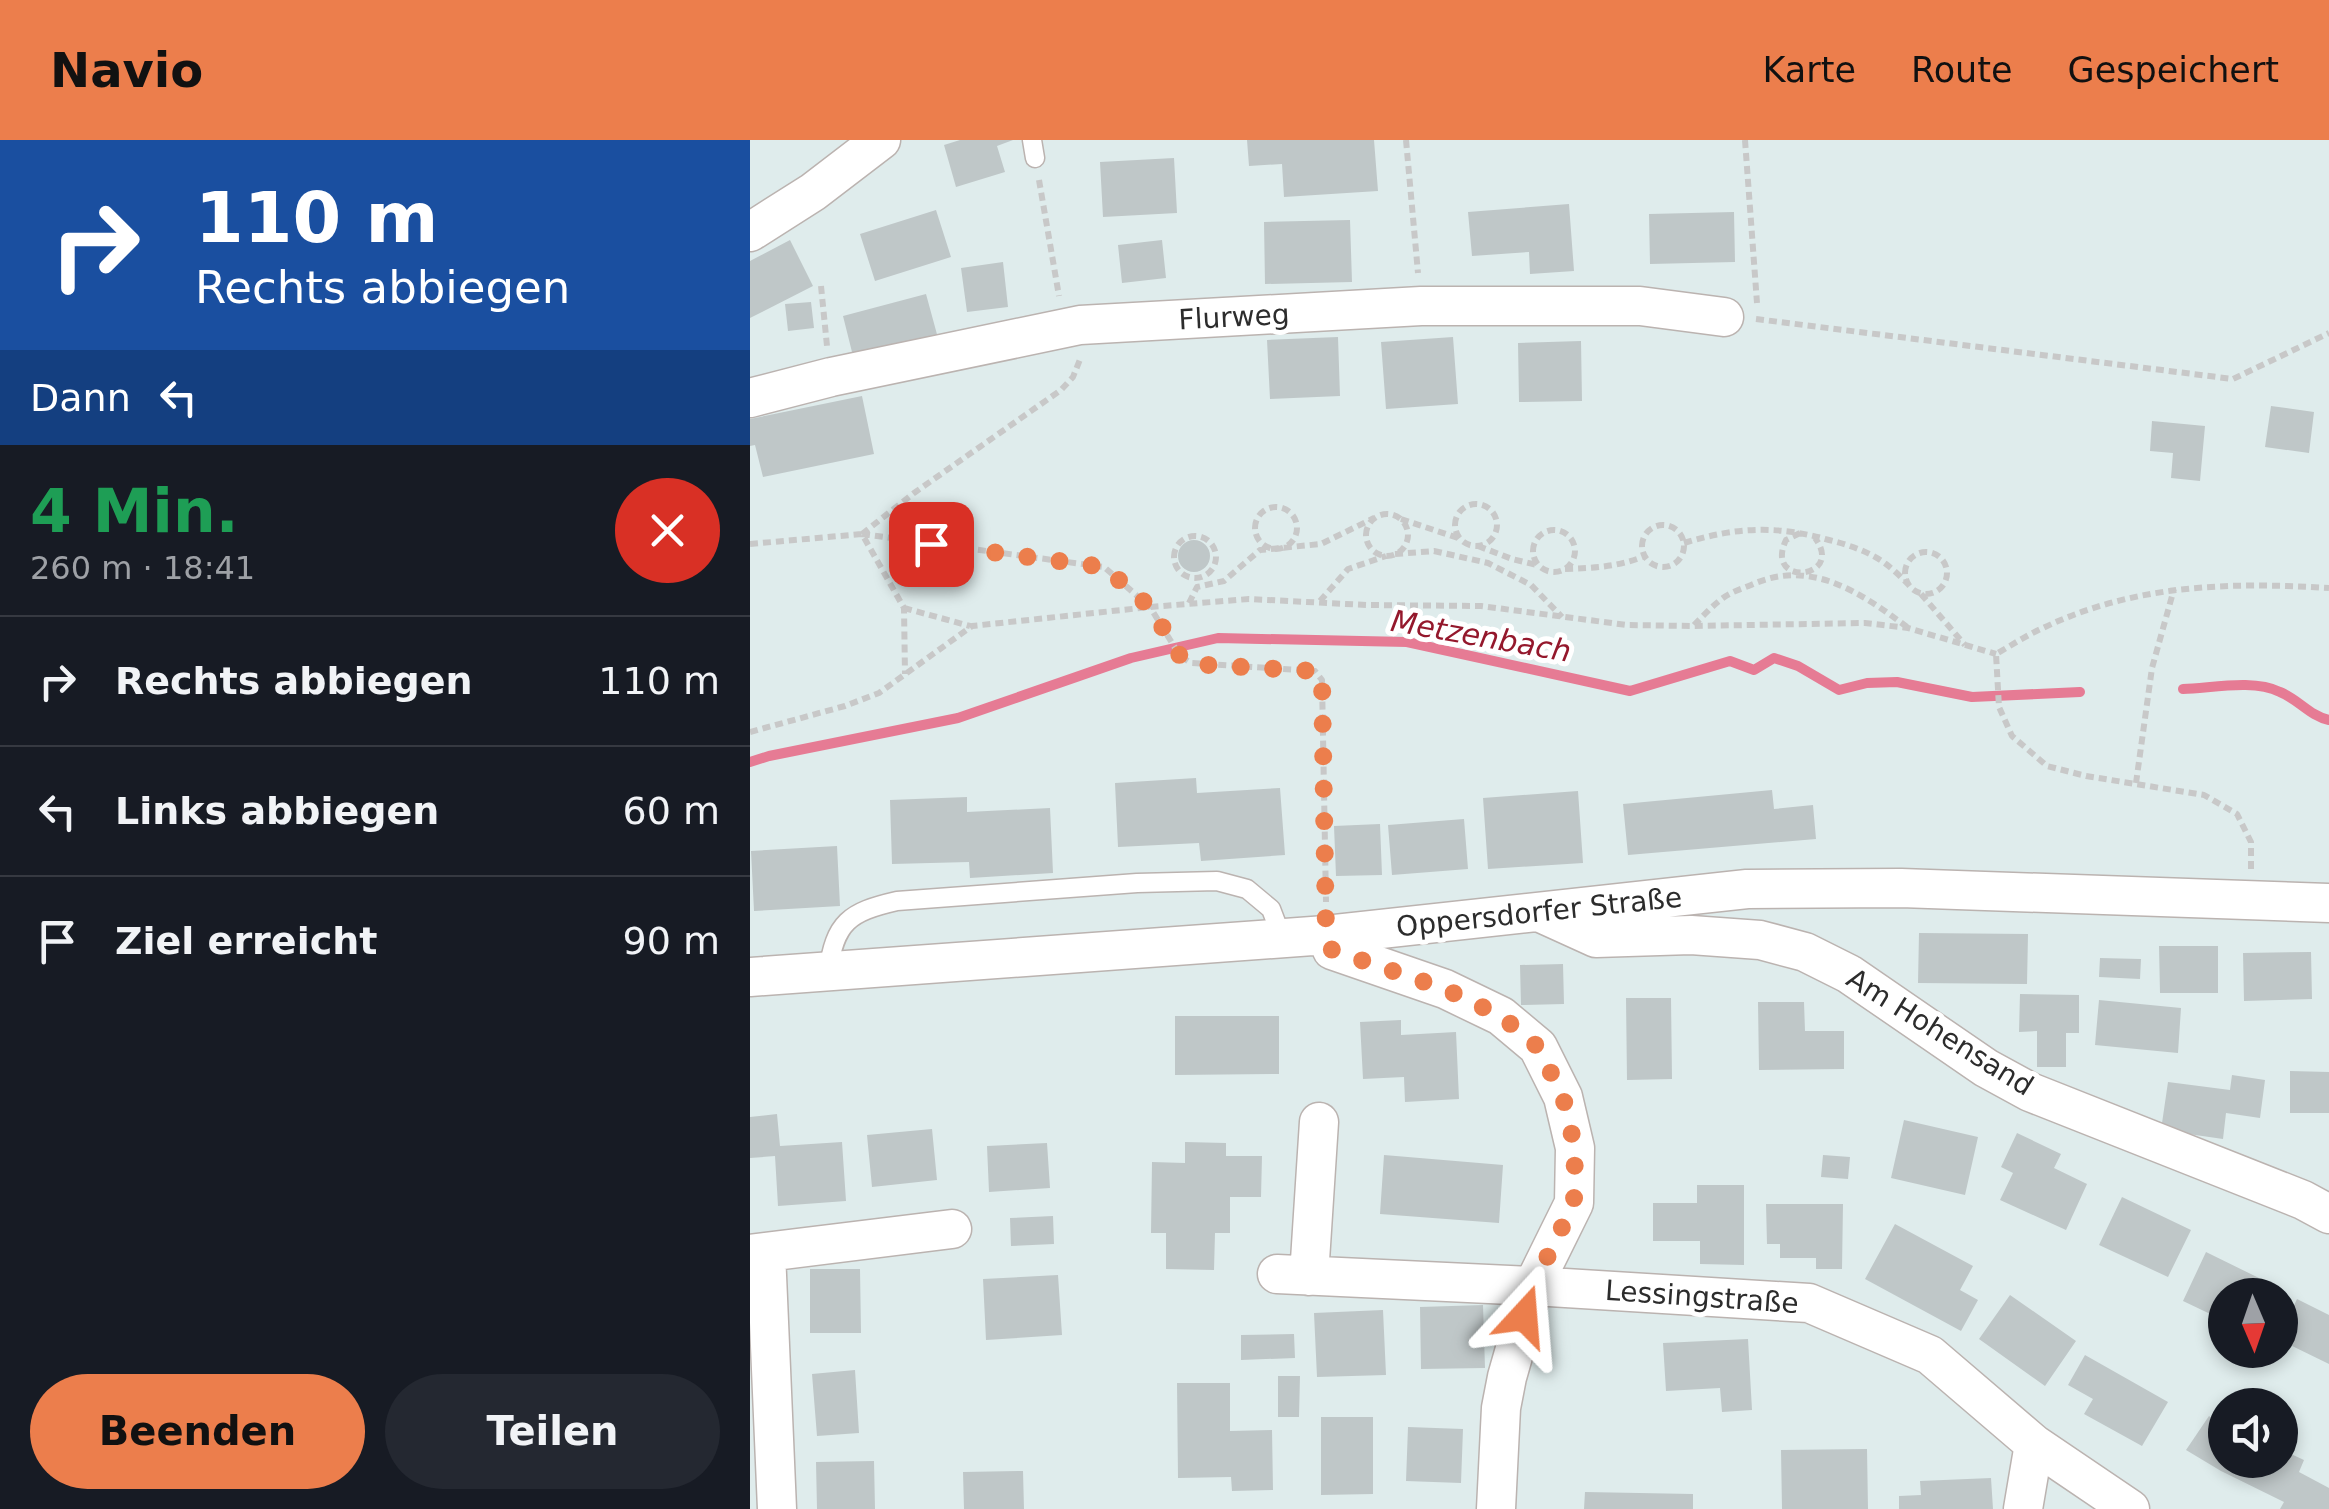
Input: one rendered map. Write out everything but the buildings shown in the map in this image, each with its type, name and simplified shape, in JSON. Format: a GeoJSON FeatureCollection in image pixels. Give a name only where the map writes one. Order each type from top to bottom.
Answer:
{"type":"FeatureCollection","features":[{"type":"Feature","properties":{"kind":"street"},"geometry":{"type":"LineString","coordinates":[[750,232],[813,192],[881,140]]}},
{"type":"Feature","properties":{"kind":"street","name":"Flurweg"},"geometry":{"type":"LineString","coordinates":[[750,398],[830,377],[1072,326],[1421,306],[1640,306],[1741,318]]}},
{"type":"Feature","properties":{"kind":"street","name":"Oppersdorfer Straße"},"geometry":{"type":"LineString","coordinates":[[750,977],[1282,938],[1747,889],[1825,887],[2329,903]]}},
{"type":"Feature","properties":{"kind":"street","name":"Am Hohensand"},"geometry":{"type":"LineString","coordinates":[[1539,912],[1596,938],[1691,936],[1760,940],[1805,952],[1849,974],[1986,1068],[2030,1092],[2320,1200]]}},
{"type":"Feature","properties":{"kind":"street"},"geometry":{"type":"LineString","coordinates":[[1326,934],[1332,950],[1445,989],[1501,1016],[1538,1047],[1563,1097],[1575,1148],[1574,1203],[1533,1286],[1501,1408],[1487,1508]]}},
{"type":"Feature","properties":{"kind":"street","name":"Lessingstraße"},"geometry":{"type":"LineString","coordinates":[[1320,1122],[1293,1275],[1810,1303],[1930,1355],[2034,1444],[2130,1509]]}},
{"type":"Feature","properties":{"kind":"street"},"geometry":{"type":"LineString","coordinates":[[778,1509],[758,1253],[952,1230]]}},
{"type":"Feature","properties":{"kind":"street"},"geometry":{"type":"LineString","coordinates":[[2023,1509],[2034,1444]]}},
{"type":"Feature","properties":{"kind":"lane"},"geometry":{"type":"LineString","coordinates":[[828,973],[832,947],[842,925],[868,908],[897,902],[1118,884],[1217,881],[1247,889],[1271,908],[1282,938]]}},
{"type":"Feature","properties":{"kind":"path"},"geometry":{"type":"LineString","coordinates":[[1406,140],[1421,306]]}},
{"type":"Feature","properties":{"kind":"path"},"geometry":{"type":"LineString","coordinates":[[1744,140],[1741,318],[2233,379],[2329,333]]}},
{"type":"Feature","properties":{"kind":"path"},"geometry":{"type":"LineString","coordinates":[[862,534],[1061,390],[1073,378],[1081,361],[1034,149]]}},
{"type":"Feature","properties":{"kind":"path"},"geometry":{"type":"LineString","coordinates":[[821,286],[830,377]]}},
{"type":"Feature","properties":{"kind":"path"},"geometry":{"type":"LineString","coordinates":[[1477,546],[1490,540],[1497,528],[1494,514],[1483,505],[1469,505],[1458,515],[1456,528],[1466,544],[1551,572],[1600,568],[1645,556]]}},
{"type":"Feature","properties":{"kind":"path"},"geometry":{"type":"LineString","coordinates":[[1276,507],[1290,511],[1297,524],[1290,544],[1277,549],[1262,543],[1256,532],[1262,512],[1276,507]]}},
{"type":"Feature","properties":{"kind":"path"},"geometry":{"type":"LineString","coordinates":[[1189,604],[1196,583],[1209,573],[1216,560],[1208,540],[1194,536],[1181,541],[1174,554],[1176,568],[1196,583],[1224,581],[1260,550],[1321,544],[1386,514],[1462,540]]}},
{"type":"Feature","properties":{"kind":"path"},"geometry":{"type":"LineString","coordinates":[[1374,518],[1367,529],[1367,542],[1375,552],[1434,550],[1488,563],[1531,585],[1562,618]]}},
{"type":"Feature","properties":{"kind":"path"},"geometry":{"type":"LineString","coordinates":[[1320,602],[1348,570],[1402,550],[1408,537],[1400,518]]}},
{"type":"Feature","properties":{"kind":"path"},"geometry":{"type":"LineString","coordinates":[[1660,525],[1678,531],[1684,543],[1681,557],[1670,565],[1656,565],[1645,556],[1643,543],[1648,531],[1660,525]]}},
{"type":"Feature","properties":{"kind":"path"},"geometry":{"type":"LineString","coordinates":[[1684,543],[1756,528],[1806,533],[1854,546],[1886,564],[1920,593],[1966,646]]}},
{"type":"Feature","properties":{"kind":"path"},"geometry":{"type":"LineString","coordinates":[[1538,566],[1534,546],[1542,534],[1554,530],[1566,535],[1574,546],[1573,559],[1565,569]]}},
{"type":"Feature","properties":{"kind":"path"},"geometry":{"type":"LineString","coordinates":[[1692,626],[1726,596],[1767,577],[1802,574],[1815,569],[1822,557],[1820,544],[1806,533],[1786,540],[1781,553],[1790,570],[1802,574],[1836,583],[1870,599],[1908,628]]}},
{"type":"Feature","properties":{"kind":"path"},"geometry":{"type":"LineString","coordinates":[[862,534],[904,608],[905,674]]}},
{"type":"Feature","properties":{"kind":"path"},"geometry":{"type":"LineString","coordinates":[[750,544],[862,534],[1104,567],[1150,607],[1180,656],[1191,664],[1315,671],[1322,680],[1326,934]]}},
{"type":"Feature","properties":{"kind":"path"},"geometry":{"type":"LineString","coordinates":[[1909,585],[1905,572],[1910,560],[1928,552],[1940,558],[1946,570],[1944,583],[1934,592],[1920,593]]}},
{"type":"Feature","properties":{"kind":"path"},"geometry":{"type":"LineString","coordinates":[[904,608],[972,626],[1249,599],[1481,606],[1627,625],[1864,623],[1908,628],[1996,654],[2062,620],[2116,601],[2174,589],[2329,588]]}},
{"type":"Feature","properties":{"kind":"path"},"geometry":{"type":"LineString","coordinates":[[2136,784],[2152,668],[2174,589]]}},
{"type":"Feature","properties":{"kind":"path"},"geometry":{"type":"LineString","coordinates":[[750,732],[879,693],[972,626]]}},
{"type":"Feature","properties":{"kind":"path"},"geometry":{"type":"LineString","coordinates":[[1996,654],[1999,707],[2012,736],[2047,766],[2204,794],[2238,814],[2251,842],[2251,902]]}},
{"type":"Feature","properties":{"kind":"waterway","name":"Metzenbach"},"geometry":{"type":"LineString","coordinates":[[750,762],[958,718],[1131,658],[1218,638],[1407,642],[1630,691],[1730,661],[1754,670],[1774,658],[1798,666],[1839,690],[1867,683],[1897,682],[1972,697],[2080,692]]}},
{"type":"Feature","properties":{"kind":"waterway","name":"Metzenbach"},"geometry":{"type":"LineString","coordinates":[[2183,689],[2245,685],[2269,688],[2329,720]]}},
{"type":"Feature","properties":{"kind":"route"},"geometry":{"type":"LineString","coordinates":[[931,544],[1104,567],[1150,607],[1180,656],[1191,664],[1315,671],[1322,680],[1326,934],[1332,950],[1445,989],[1501,1016],[1538,1047],[1563,1097],[1575,1148],[1574,1203],[1533,1286],[1524,1316]]}}]}
